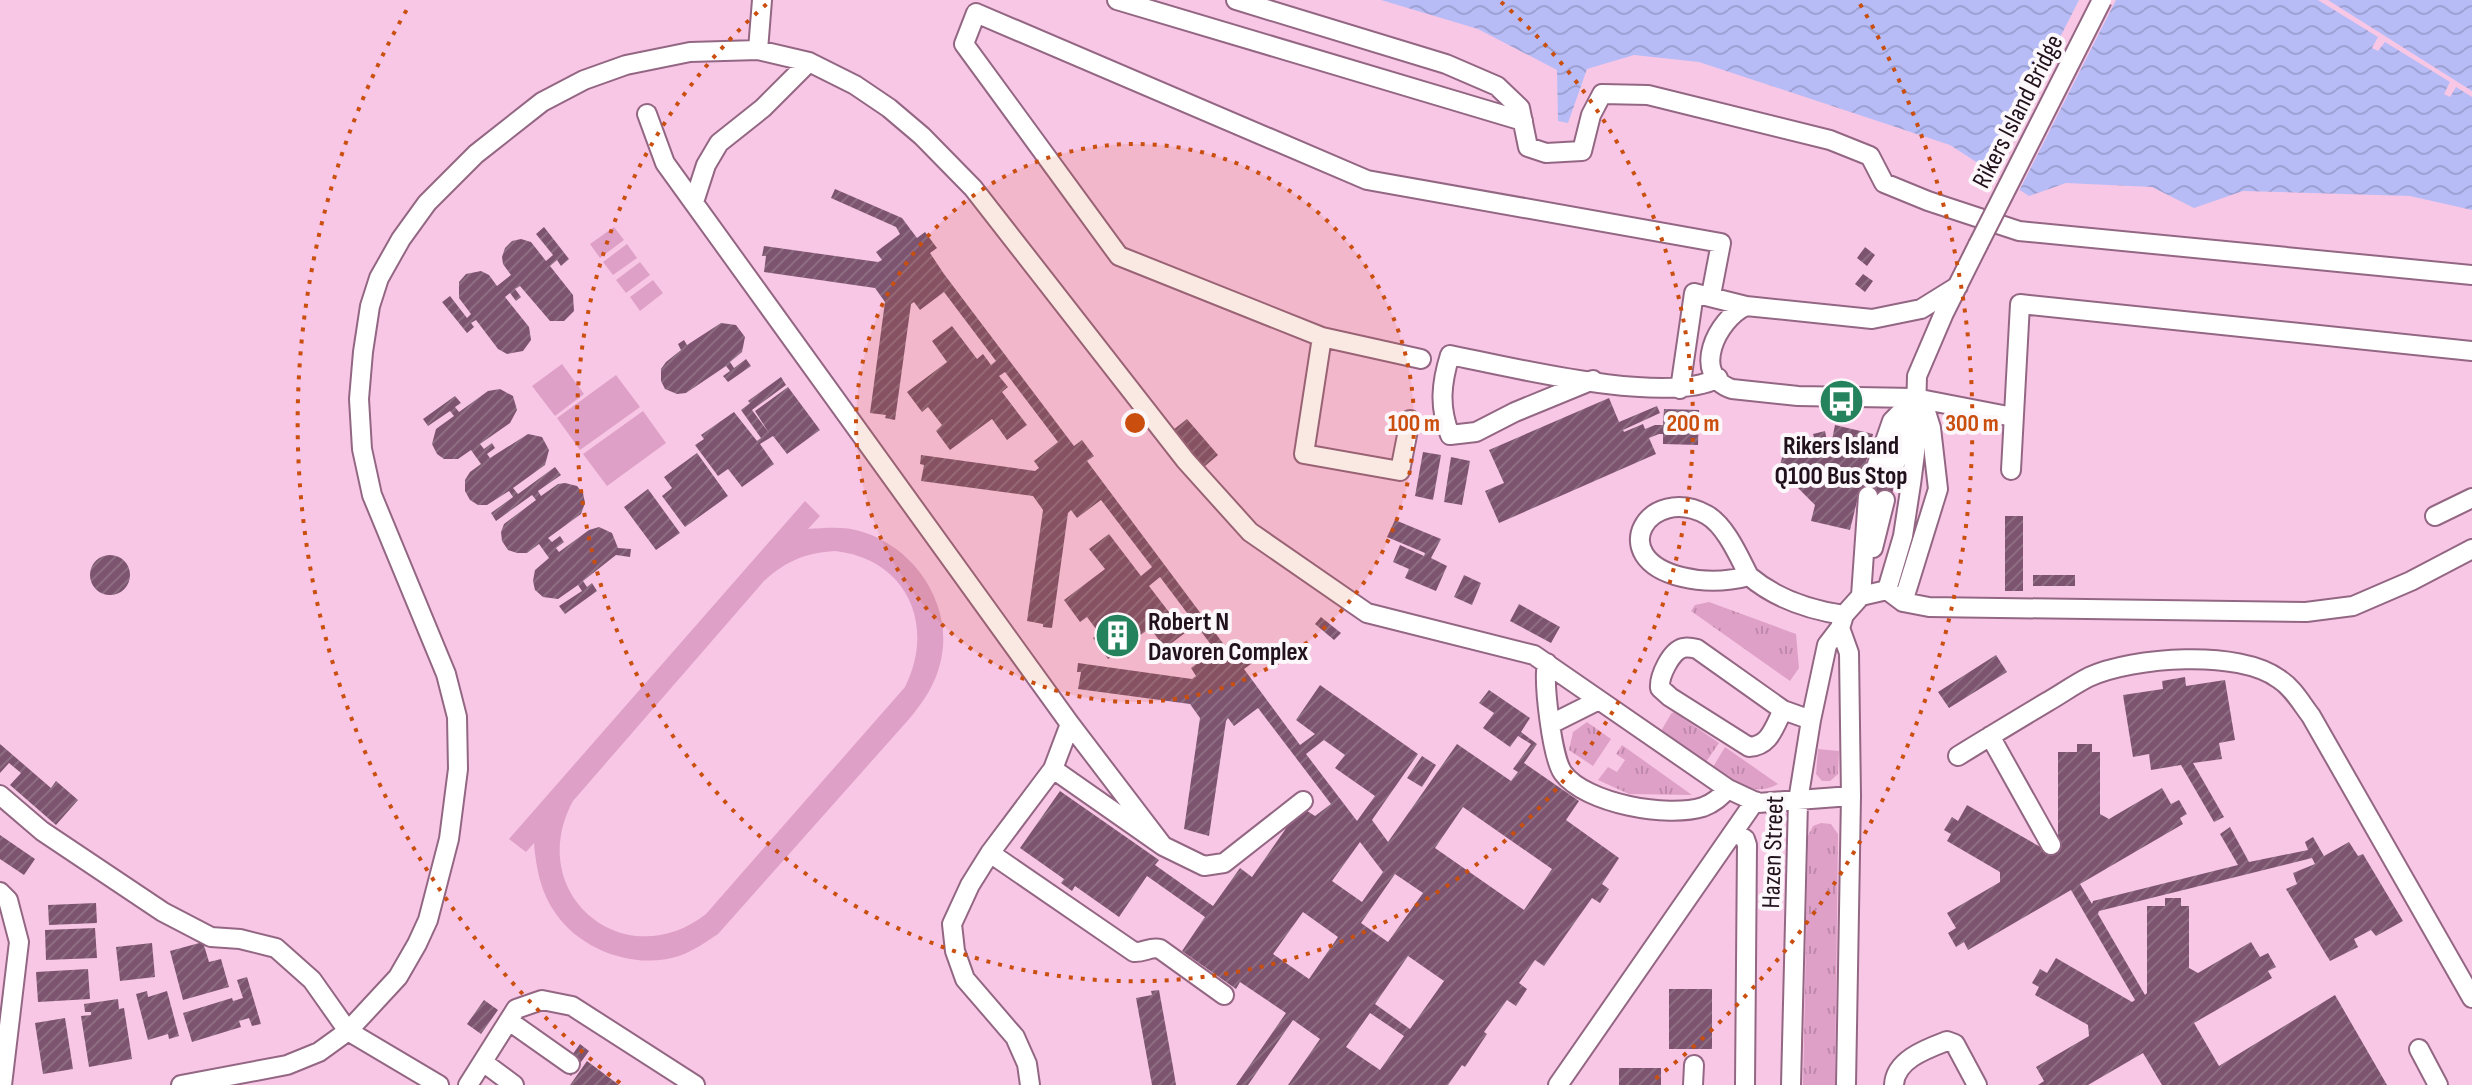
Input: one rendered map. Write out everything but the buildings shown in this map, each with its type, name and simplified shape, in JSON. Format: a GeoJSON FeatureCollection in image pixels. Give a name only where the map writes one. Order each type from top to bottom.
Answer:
{"type":"FeatureCollection","features":[{"type":"Feature","properties":{"kind":"street"},"geometry":{"type":"LineString","coordinates":[[758,50],[762,0]]}},
{"type":"Feature","properties":{"kind":"street"},"geometry":{"type":"LineString","coordinates":[[1117,0],[1523,121]]}},
{"type":"Feature","properties":{"kind":"street"},"geometry":{"type":"LineString","coordinates":[[1236,0],[1446,64],[1497,86],[1520,108],[1528,147],[1546,153],[1582,151],[1591,115],[1602,94],[1648,95],[1830,140],[1870,156],[1884,183],[2019,231],[2472,275]]}},
{"type":"Feature","properties":{"kind":"street","name":"Rikers Island Bridge"},"geometry":{"type":"LineString","coordinates":[[1958,286],[2102,0]]}},
{"type":"Feature","properties":{"kind":"street"},"geometry":{"type":"LineString","coordinates":[[1421,359],[1322,337],[1119,256],[964,44],[976,13],[1367,180],[1721,243],[1711,295]]}},
{"type":"Feature","properties":{"kind":"street"},"geometry":{"type":"LineString","coordinates":[[181,1085],[287,1065],[319,1052],[348,1031],[398,977],[428,920],[449,839],[458,769],[457,717],[446,674],[372,495],[362,449],[359,399],[363,352],[370,306],[379,278],[401,239],[427,203],[476,154],[542,102],[584,80],[626,65],[690,52],[758,50],[809,62],[855,85],[889,108],[922,136],[973,188],[1186,461],[1250,532],[1367,613],[1534,655],[1728,789],[1755,801],[1851,796]]}},
{"type":"Feature","properties":{"kind":"street"},"geometry":{"type":"LineString","coordinates":[[694,202],[706,165],[719,143],[763,108],[809,62]]}},
{"type":"Feature","properties":{"kind":"street"},"geometry":{"type":"LineString","coordinates":[[647,114],[665,163],[1070,724],[1163,846]]}},
{"type":"Feature","properties":{"kind":"street"},"geometry":{"type":"LineString","coordinates":[[1680,389],[1694,293],[1746,306],[1872,319],[1921,309],[1958,286]]}},
{"type":"Feature","properties":{"kind":"street"},"geometry":{"type":"LineString","coordinates":[[1887,590],[1903,536],[1909,497],[1915,453],[1917,376],[1958,286]]}},
{"type":"Feature","properties":{"kind":"street"},"geometry":{"type":"LineString","coordinates":[[2011,470],[2020,304],[2472,351]]}},
{"type":"Feature","properties":{"kind":"street"},"geometry":{"type":"LineString","coordinates":[[1746,306],[1737,310],[1714,337],[1710,352],[1718,378],[1732,389],[1798,396],[1918,398],[2013,417]]}},
{"type":"Feature","properties":{"kind":"street"},"geometry":{"type":"LineString","coordinates":[[1322,337],[1304,454],[1400,471],[1410,420]]}},
{"type":"Feature","properties":{"kind":"street"},"geometry":{"type":"LineString","coordinates":[[1593,380],[1515,412],[1476,432],[1450,435],[1442,414],[1442,379],[1450,355],[1647,388],[1680,389],[1707,384],[1718,378]]}},
{"type":"Feature","properties":{"kind":"street"},"geometry":{"type":"LineString","coordinates":[[1882,475],[1892,421],[1918,398]]}},
{"type":"Feature","properties":{"kind":"street"},"geometry":{"type":"LineString","coordinates":[[1903,602],[1938,489],[1931,428],[1918,398]]}},
{"type":"Feature","properties":{"kind":"street"},"geometry":{"type":"LineString","coordinates":[[1876,498],[1861,596],[1887,590],[1903,602],[1929,607],[2306,612],[2353,606],[2411,581],[2472,549]]}},
{"type":"Feature","properties":{"kind":"street"},"geometry":{"type":"LineString","coordinates":[[2435,516],[2472,498]]}},
{"type":"Feature","properties":{"kind":"street"},"geometry":{"type":"LineString","coordinates":[[1749,576],[1726,582],[1697,581],[1664,573],[1647,560],[1639,543],[1642,525],[1652,513],[1685,507],[1709,516],[1739,556],[1749,576],[1765,589],[1842,622],[1849,653],[1851,796],[1846,1085]]}},
{"type":"Feature","properties":{"kind":"street","name":"Hazen Street"},"geometry":{"type":"LineString","coordinates":[[1791,1085],[1798,801],[1827,645],[1861,596]]}},
{"type":"Feature","properties":{"kind":"street"},"geometry":{"type":"LineString","coordinates":[[1783,710],[1767,741],[1762,746],[1749,747],[1670,697],[1660,688],[1659,679],[1676,651],[1685,647],[1697,649],[1783,710],[1811,720]]}},
{"type":"Feature","properties":{"kind":"street"},"geometry":{"type":"LineString","coordinates":[[1958,756],[2090,677],[2121,667],[2213,659],[2251,667],[2278,677],[2311,716],[2472,998]]}},
{"type":"Feature","properties":{"kind":"street"},"geometry":{"type":"LineString","coordinates":[[1547,663],[1546,691],[1551,724],[1557,761],[1564,774],[1607,802],[1632,807],[1701,808],[1717,801],[1728,789]]}},
{"type":"Feature","properties":{"kind":"street"},"geometry":{"type":"LineString","coordinates":[[1551,724],[1599,700]]}},
{"type":"Feature","properties":{"kind":"street"},"geometry":{"type":"LineString","coordinates":[[1030,1085],[1027,1064],[1015,1037],[965,979],[955,951],[952,924],[970,885],[990,853],[1053,769],[1070,724]]}},
{"type":"Feature","properties":{"kind":"street"},"geometry":{"type":"LineString","coordinates":[[1990,736],[2051,845]]}},
{"type":"Feature","properties":{"kind":"street"},"geometry":{"type":"LineString","coordinates":[[1053,769],[1163,846],[1204,866],[1224,863],[1303,801]]}},
{"type":"Feature","properties":{"kind":"street"},"geometry":{"type":"LineString","coordinates":[[0,795],[42,831],[163,912],[211,937],[240,939],[276,948],[312,980],[348,1031],[439,1085]]}},
{"type":"Feature","properties":{"kind":"street"},"geometry":{"type":"LineString","coordinates":[[1558,1085],[1755,801]]}},
{"type":"Feature","properties":{"kind":"street"},"geometry":{"type":"LineString","coordinates":[[1734,832],[1745,839],[1747,845],[1745,1085]]}},
{"type":"Feature","properties":{"kind":"street"},"geometry":{"type":"LineString","coordinates":[[990,853],[1134,952],[1141,953],[1154,947],[1160,949],[1224,995]]}},
{"type":"Feature","properties":{"kind":"street"},"geometry":{"type":"LineString","coordinates":[[0,892],[8,900],[19,942],[2,1085]]}},
{"type":"Feature","properties":{"kind":"street"},"geometry":{"type":"LineString","coordinates":[[468,1085],[516,1009],[542,1000],[572,1006],[695,1085]]}},
{"type":"Feature","properties":{"kind":"street"},"geometry":{"type":"LineString","coordinates":[[509,1021],[570,1064]]}},
{"type":"Feature","properties":{"kind":"street"},"geometry":{"type":"LineString","coordinates":[[1894,1085],[1895,1076],[1902,1065],[1925,1050],[1947,1041],[1955,1044],[1977,1085]]}},
{"type":"Feature","properties":{"kind":"street"},"geometry":{"type":"LineString","coordinates":[[2419,1049],[2438,1085]]}},
{"type":"Feature","properties":{"kind":"street"},"geometry":{"type":"LineString","coordinates":[[483,1062],[514,1085]]}},
{"type":"Feature","properties":{"kind":"street"},"geometry":{"type":"LineString","coordinates":[[1693,1085],[1694,1065]]}},
{"type":"Feature","properties":{"kind":"green space"},"geometry":{"type":"Polygon","coordinates":[[[614,227],[624,240],[600,258],[590,244],[614,227]]]}},
{"type":"Feature","properties":{"kind":"green space"},"geometry":{"type":"Polygon","coordinates":[[[627,244],[637,258],[613,275],[603,262],[627,244]]]}},
{"type":"Feature","properties":{"kind":"green space"},"geometry":{"type":"Polygon","coordinates":[[[640,262],[650,275],[626,293],[616,280],[640,262]]]}},
{"type":"Feature","properties":{"kind":"green space"},"geometry":{"type":"Polygon","coordinates":[[[653,280],[663,293],[640,311],[630,297],[653,280]]]}},
{"type":"Feature","properties":{"kind":"green space"},"geometry":{"type":"Polygon","coordinates":[[[562,364],[584,394],[555,416],[532,386],[562,364]]]}},
{"type":"Feature","properties":{"kind":"green space"},"geometry":{"type":"Polygon","coordinates":[[[616,375],[640,407],[580,450],[557,418],[616,375]]]}},
{"type":"Feature","properties":{"kind":"green space"},"geometry":{"type":"Polygon","coordinates":[[[643,411],[666,443],[607,486],[583,454],[643,411]]]}},
{"type":"Feature","properties":{"kind":"green space"},"geometry":{"type":"Polygon","coordinates":[[[805,501],[820,516],[808,529],[849,529],[882,540],[915,566],[927,583],[942,622],[943,643],[938,672],[924,699],[718,934],[699,946],[679,956],[645,961],[628,959],[595,947],[567,927],[551,906],[540,880],[534,843],[526,852],[509,839],[805,501]],[[835,551],[814,554],[796,559],[772,574],[573,801],[561,835],[561,866],[571,894],[590,916],[615,931],[644,936],[675,931],[706,914],[905,687],[914,664],[917,641],[909,599],[897,581],[881,567],[860,557],[835,551]]]}},
{"type":"Feature","properties":{"kind":"green space"},"geometry":{"type":"Polygon","coordinates":[[[1709,602],[1796,634],[1799,668],[1790,681],[1691,611],[1695,605],[1709,602]]]}},
{"type":"Feature","properties":{"kind":"green space"},"geometry":{"type":"Polygon","coordinates":[[[1674,712],[1719,743],[1706,762],[1661,731],[1674,712]]]}},
{"type":"Feature","properties":{"kind":"green space"},"geometry":{"type":"Polygon","coordinates":[[[1587,722],[1611,739],[1593,766],[1569,750],[1573,732],[1587,722]]]}},
{"type":"Feature","properties":{"kind":"green space"},"geometry":{"type":"Polygon","coordinates":[[[1622,745],[1692,795],[1629,794],[1598,780],[1608,767],[1617,772],[1625,760],[1616,754],[1622,745]]]}},
{"type":"Feature","properties":{"kind":"green space"},"geometry":{"type":"Polygon","coordinates":[[[1725,747],[1778,784],[1760,789],[1744,786],[1713,767],[1725,747]]]}},
{"type":"Feature","properties":{"kind":"green space"},"geometry":{"type":"Polygon","coordinates":[[[1818,749],[1839,751],[1838,774],[1830,781],[1822,781],[1816,774],[1818,749]]]}},
{"type":"Feature","properties":{"kind":"green space"},"geometry":{"type":"Polygon","coordinates":[[[1831,824],[1838,834],[1835,1085],[1803,1085],[1808,836],[1813,826],[1831,824]]]}},
{"type":"Feature","properties":{"kind":"water"},"geometry":{"type":"Polygon","coordinates":[[[1381,0],[2472,0],[2472,210],[2410,196],[2243,191],[2194,208],[2152,187],[2066,183],[2029,196],[1950,145],[1699,62],[1634,55],[1587,69],[1568,123],[1558,121],[1557,70],[1478,29],[1381,0]]]}},
{"type":"Feature","properties":{"kind":"pier"},"geometry":{"type":"Polygon","coordinates":[[[2079,0],[2116,0],[2018,193],[1990,175],[2079,0]]]}},
{"type":"Feature","properties":{"kind":"pier"},"geometry":{"type":"Polygon","coordinates":[[[2318,0],[2328,0],[2472,91],[2472,97],[2456,87],[2450,97],[2444,94],[2450,82],[2385,42],[2378,51],[2372,48],[2378,37],[2318,0]]]}},
{"type":"Feature","properties":{"kind":"place","name":"Rikers Island Q100 Bus Stop"},"geometry":{"type":"Point","coordinates":[1841,402]}},
{"type":"Feature","properties":{"kind":"place","name":"Robert N Davoren Complex"},"geometry":{"type":"Point","coordinates":[1117,636]}}]}
